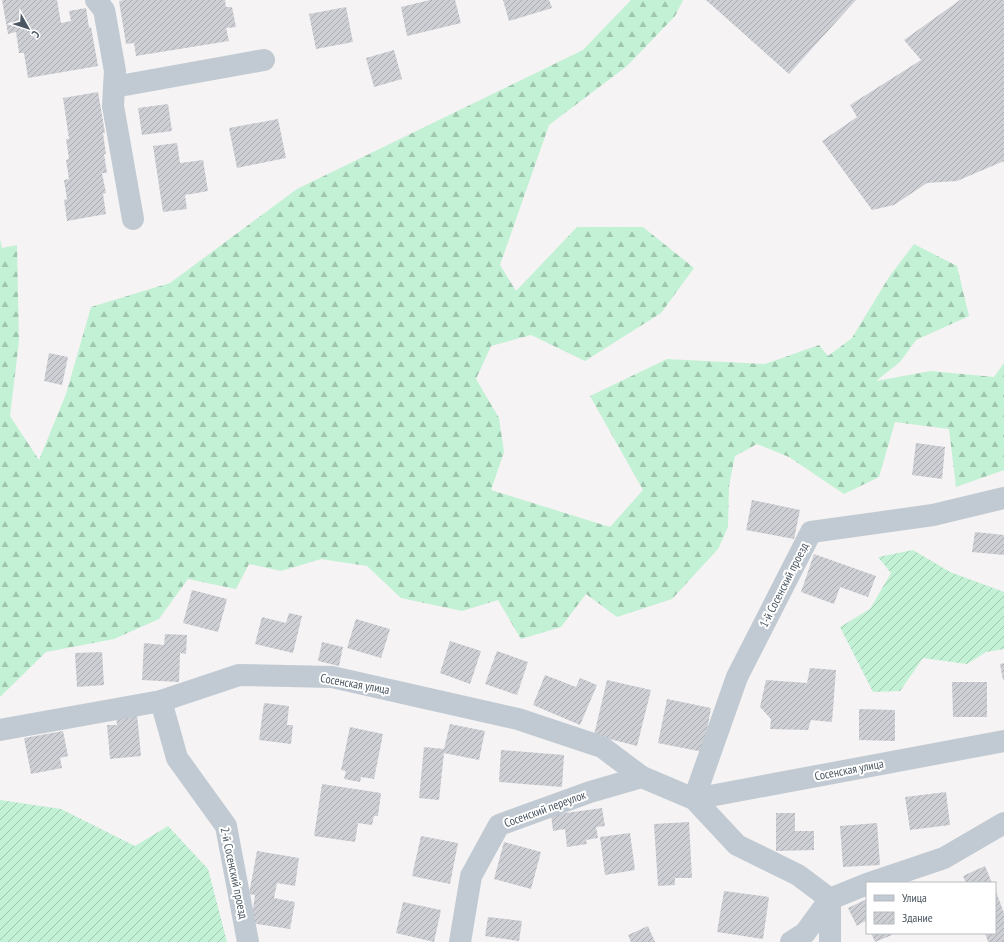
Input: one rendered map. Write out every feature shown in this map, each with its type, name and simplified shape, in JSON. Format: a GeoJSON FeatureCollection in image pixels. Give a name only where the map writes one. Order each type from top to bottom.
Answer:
{"type":"FeatureCollection","features":[{"type":"Feature","properties":{"kind":"street"},"geometry":{"type":"LineString","coordinates":[[96,0],[104,10],[115,68],[113,106],[133,219]]}},
{"type":"Feature","properties":{"kind":"street"},"geometry":{"type":"LineString","coordinates":[[114,87],[264,60]]}},
{"type":"Feature","properties":{"kind":"street","name":"1-й Сосенский проезд"},"geometry":{"type":"LineString","coordinates":[[694,800],[737,677],[811,532],[932,515],[1004,498]]}},
{"type":"Feature","properties":{"kind":"street","name":"Сосенская улица"},"geometry":{"type":"LineString","coordinates":[[0,730],[161,701],[239,675],[332,678],[518,719],[602,747],[642,777],[694,800],[737,845],[798,875],[830,899]]}},
{"type":"Feature","properties":{"kind":"street","name":"2-й Сосенский проезд"},"geometry":{"type":"LineString","coordinates":[[161,701],[177,758],[226,826],[248,942]]}},
{"type":"Feature","properties":{"kind":"street","name":"Сосенская улица"},"geometry":{"type":"LineString","coordinates":[[694,800],[1004,742]]}},
{"type":"Feature","properties":{"kind":"street","name":"Сосенский переулок"},"geometry":{"type":"LineString","coordinates":[[460,942],[471,876],[499,826],[590,792],[642,777]]}},
{"type":"Feature","properties":{"kind":"street"},"geometry":{"type":"LineString","coordinates":[[873,882],[944,858],[1004,823]]}},
{"type":"Feature","properties":{"kind":"street"},"geometry":{"type":"LineString","coordinates":[[791,942],[805,933],[830,899],[866,884]]}},
{"type":"Feature","properties":{"kind":"street"},"geometry":{"type":"LineString","coordinates":[[830,899],[830,942]]}},
{"type":"Feature","properties":{"kind":"green space"},"geometry":{"type":"Polygon","coordinates":[[[631,0],[683,0],[675,16],[627,66],[549,125],[500,265],[516,291],[577,227],[643,227],[694,268],[661,313],[585,361],[531,335],[491,346],[476,379],[499,418],[504,452],[491,490],[610,527],[643,490],[590,396],[667,359],[765,364],[819,345],[828,356],[852,338],[889,277],[914,244],[957,266],[969,316],[916,340],[900,362],[876,381],[931,371],[994,377],[1004,363],[1004,470],[956,487],[949,429],[895,422],[879,477],[844,494],[789,457],[757,444],[735,456],[729,486],[728,527],[718,549],[672,599],[617,617],[586,594],[561,627],[521,639],[498,600],[462,611],[401,598],[367,566],[321,559],[281,571],[249,564],[236,589],[188,579],[159,619],[114,639],[46,652],[0,697],[0,239],[2,248],[17,245],[19,341],[10,416],[39,460],[66,394],[91,307],[170,283],[297,189],[583,50],[631,0]]]}},
{"type":"Feature","properties":{"kind":"green space"},"geometry":{"type":"Polygon","coordinates":[[[913,550],[950,572],[1004,592],[1004,649],[986,652],[967,664],[923,658],[900,691],[873,692],[840,627],[870,609],[891,573],[878,557],[913,550]]]}},
{"type":"Feature","properties":{"kind":"green space"},"geometry":{"type":"Polygon","coordinates":[[[0,800],[61,809],[135,846],[168,826],[208,869],[227,942],[0,942],[0,800]]]}},
{"type":"Feature","properties":{"kind":"building"},"geometry":{"type":"Polygon","coordinates":[[[2,0],[57,0],[61,23],[71,21],[69,11],[86,8],[98,66],[28,78],[24,53],[19,53],[16,32],[8,34],[2,0]]]}},
{"type":"Feature","properties":{"kind":"building"},"geometry":{"type":"Polygon","coordinates":[[[225,0],[226,7],[232,7],[236,27],[226,28],[229,41],[136,56],[134,43],[126,44],[119,1],[225,0]]]}},
{"type":"Feature","properties":{"kind":"building"},"geometry":{"type":"Polygon","coordinates":[[[430,0],[455,0],[461,23],[407,36],[401,7],[430,0]]]}},
{"type":"Feature","properties":{"kind":"building"},"geometry":{"type":"Polygon","coordinates":[[[503,0],[549,0],[552,8],[509,21],[503,0]]]}},
{"type":"Feature","properties":{"kind":"building"},"geometry":{"type":"Polygon","coordinates":[[[706,0],[856,0],[789,74],[706,0]]]}},
{"type":"Feature","properties":{"kind":"building"},"geometry":{"type":"Polygon","coordinates":[[[960,0],[1004,0],[1004,161],[957,181],[927,183],[894,205],[872,210],[822,141],[857,117],[850,105],[921,60],[904,40],[960,0]]]}},
{"type":"Feature","properties":{"kind":"building"},"geometry":{"type":"Polygon","coordinates":[[[346,7],[353,42],[316,49],[309,14],[346,7]]]}},
{"type":"Feature","properties":{"kind":"building"},"geometry":{"type":"Polygon","coordinates":[[[394,50],[402,79],[374,87],[366,58],[394,50]]]}},
{"type":"Feature","properties":{"kind":"building"},"geometry":{"type":"Polygon","coordinates":[[[98,92],[105,133],[103,133],[106,154],[104,154],[107,173],[102,173],[106,193],[103,194],[106,214],[67,221],[64,200],[67,199],[64,180],[69,179],[66,160],[69,159],[66,139],[69,139],[63,98],[98,92]]]}},
{"type":"Feature","properties":{"kind":"building"},"geometry":{"type":"Polygon","coordinates":[[[168,104],[172,131],[142,135],[138,108],[168,104]]]}},
{"type":"Feature","properties":{"kind":"building"},"geometry":{"type":"Polygon","coordinates":[[[278,119],[286,158],[237,168],[229,128],[278,119]]]}},
{"type":"Feature","properties":{"kind":"building"},"geometry":{"type":"Polygon","coordinates":[[[177,143],[180,163],[203,160],[208,191],[185,195],[187,209],[163,212],[153,146],[177,143]]]}},
{"type":"Feature","properties":{"kind":"building"},"geometry":{"type":"Polygon","coordinates":[[[49,353],[68,357],[62,385],[44,381],[49,353]]]}},
{"type":"Feature","properties":{"kind":"building"},"geometry":{"type":"Polygon","coordinates":[[[916,443],[945,447],[942,479],[912,475],[916,443]]]}},
{"type":"Feature","properties":{"kind":"building"},"geometry":{"type":"Polygon","coordinates":[[[752,500],[800,510],[794,539],[746,530],[752,500]]]}},
{"type":"Feature","properties":{"kind":"building"},"geometry":{"type":"Polygon","coordinates":[[[975,532],[1004,535],[1004,555],[972,552],[975,532]]]}},
{"type":"Feature","properties":{"kind":"building"},"geometry":{"type":"Polygon","coordinates":[[[814,554],[876,576],[868,597],[840,587],[834,604],[801,592],[814,554]]]}},
{"type":"Feature","properties":{"kind":"building"},"geometry":{"type":"Polygon","coordinates":[[[192,590],[227,599],[218,632],[183,623],[192,590]]]}},
{"type":"Feature","properties":{"kind":"building"},"geometry":{"type":"Polygon","coordinates":[[[289,613],[302,616],[293,653],[255,644],[262,617],[286,623],[289,613]]]}},
{"type":"Feature","properties":{"kind":"building"},"geometry":{"type":"Polygon","coordinates":[[[356,619],[390,629],[381,658],[347,648],[356,619]]]}},
{"type":"Feature","properties":{"kind":"building"},"geometry":{"type":"Polygon","coordinates":[[[165,634],[187,635],[186,654],[180,653],[179,682],[142,680],[144,643],[164,645],[165,634]]]}},
{"type":"Feature","properties":{"kind":"building"},"geometry":{"type":"Polygon","coordinates":[[[450,641],[481,651],[470,684],[440,673],[450,641]]]}},
{"type":"Feature","properties":{"kind":"building"},"geometry":{"type":"Polygon","coordinates":[[[322,642],[343,647],[339,666],[318,661],[322,642]]]}},
{"type":"Feature","properties":{"kind":"building"},"geometry":{"type":"Polygon","coordinates":[[[497,651],[528,662],[517,695],[485,684],[497,651]]]}},
{"type":"Feature","properties":{"kind":"building"},"geometry":{"type":"Polygon","coordinates":[[[102,652],[104,685],[77,687],[75,653],[102,652]]]}},
{"type":"Feature","properties":{"kind":"building"},"geometry":{"type":"Polygon","coordinates":[[[1004,663],[1004,680],[1003,680],[1000,664],[1004,663]]]}},
{"type":"Feature","properties":{"kind":"building"},"geometry":{"type":"Polygon","coordinates":[[[810,668],[836,670],[832,722],[811,720],[808,730],[770,729],[771,719],[760,707],[766,680],[807,683],[810,668]]]}},
{"type":"Feature","properties":{"kind":"building"},"geometry":{"type":"Polygon","coordinates":[[[545,675],[576,687],[580,678],[597,685],[580,725],[533,705],[545,675]]]}},
{"type":"Feature","properties":{"kind":"building"},"geometry":{"type":"Polygon","coordinates":[[[607,680],[651,690],[637,746],[594,735],[607,680]]]}},
{"type":"Feature","properties":{"kind":"building"},"geometry":{"type":"Polygon","coordinates":[[[952,682],[987,682],[987,717],[953,717],[952,682]]]}},
{"type":"Feature","properties":{"kind":"building"},"geometry":{"type":"Polygon","coordinates":[[[667,699],[711,708],[703,752],[658,743],[667,699]]]}},
{"type":"Feature","properties":{"kind":"building"},"geometry":{"type":"Polygon","coordinates":[[[264,703],[289,706],[287,725],[293,725],[291,744],[259,740],[264,703]]]}},
{"type":"Feature","properties":{"kind":"building"},"geometry":{"type":"Polygon","coordinates":[[[859,709],[895,710],[895,741],[859,740],[859,709]]]}},
{"type":"Feature","properties":{"kind":"building"},"geometry":{"type":"Polygon","coordinates":[[[137,714],[141,756],[110,759],[107,725],[117,725],[116,716],[137,714]]]}},
{"type":"Feature","properties":{"kind":"building"},"geometry":{"type":"Polygon","coordinates":[[[450,724],[485,731],[479,760],[444,753],[439,800],[419,798],[424,747],[444,749],[450,724]]]}},
{"type":"Feature","properties":{"kind":"building"},"geometry":{"type":"Polygon","coordinates":[[[350,727],[383,734],[374,779],[361,777],[360,782],[344,779],[346,771],[341,770],[350,727]]]}},
{"type":"Feature","properties":{"kind":"building"},"geometry":{"type":"Polygon","coordinates":[[[63,731],[68,756],[60,758],[62,768],[31,774],[24,738],[63,731]]]}},
{"type":"Feature","properties":{"kind":"building"},"geometry":{"type":"Polygon","coordinates":[[[501,750],[564,755],[562,787],[499,782],[501,750]]]}},
{"type":"Feature","properties":{"kind":"building"},"geometry":{"type":"Polygon","coordinates":[[[322,784],[381,793],[378,816],[374,816],[372,825],[358,823],[355,842],[314,836],[322,784]]]}},
{"type":"Feature","properties":{"kind":"building"},"geometry":{"type":"Polygon","coordinates":[[[946,792],[950,825],[910,830],[905,797],[946,792]]]}},
{"type":"Feature","properties":{"kind":"building"},"geometry":{"type":"Polygon","coordinates":[[[602,808],[605,826],[596,827],[598,838],[586,840],[587,844],[567,847],[565,829],[553,831],[551,815],[602,808]]]}},
{"type":"Feature","properties":{"kind":"building"},"geometry":{"type":"Polygon","coordinates":[[[776,813],[795,813],[795,831],[814,831],[814,850],[776,851],[776,813]]]}},
{"type":"Feature","properties":{"kind":"building"},"geometry":{"type":"Polygon","coordinates":[[[689,822],[692,878],[675,878],[675,885],[658,886],[654,824],[689,822]]]}},
{"type":"Feature","properties":{"kind":"building"},"geometry":{"type":"Polygon","coordinates":[[[877,823],[880,865],[843,867],[840,826],[877,823]]]}},
{"type":"Feature","properties":{"kind":"building"},"geometry":{"type":"Polygon","coordinates":[[[630,833],[635,870],[605,875],[600,837],[630,833]]]}},
{"type":"Feature","properties":{"kind":"building"},"geometry":{"type":"Polygon","coordinates":[[[421,836],[458,843],[450,884],[412,876],[421,836]]]}},
{"type":"Feature","properties":{"kind":"building"},"geometry":{"type":"Polygon","coordinates":[[[504,842],[541,852],[531,889],[494,879],[504,842]]]}},
{"type":"Feature","properties":{"kind":"building"},"geometry":{"type":"Polygon","coordinates":[[[257,851],[299,858],[295,886],[277,883],[274,898],[295,902],[290,929],[251,923],[255,895],[249,894],[257,851]]]}},
{"type":"Feature","properties":{"kind":"building"},"geometry":{"type":"Polygon","coordinates":[[[985,866],[992,882],[966,882],[963,876],[985,866]]]}},
{"type":"Feature","properties":{"kind":"building"},"geometry":{"type":"Polygon","coordinates":[[[724,891],[769,897],[763,939],[717,932],[724,891]]]}},
{"type":"Feature","properties":{"kind":"building"},"geometry":{"type":"Polygon","coordinates":[[[996,892],[1004,913],[1004,942],[988,942],[985,934],[996,934],[996,892]]]}},
{"type":"Feature","properties":{"kind":"building"},"geometry":{"type":"Polygon","coordinates":[[[866,899],[866,923],[865,921],[857,926],[848,908],[866,899]]]}},
{"type":"Feature","properties":{"kind":"building"},"geometry":{"type":"Polygon","coordinates":[[[403,902],[441,910],[434,942],[396,933],[403,902]]]}},
{"type":"Feature","properties":{"kind":"building"},"geometry":{"type":"Polygon","coordinates":[[[488,917],[522,921],[519,941],[485,936],[488,917]]]}},
{"type":"Feature","properties":{"kind":"building"},"geometry":{"type":"Polygon","coordinates":[[[648,926],[655,942],[631,942],[628,935],[648,926]]]}},
{"type":"Feature","properties":{"kind":"building"},"geometry":{"type":"Polygon","coordinates":[[[871,934],[892,935],[875,942],[871,934]]]}}]}
